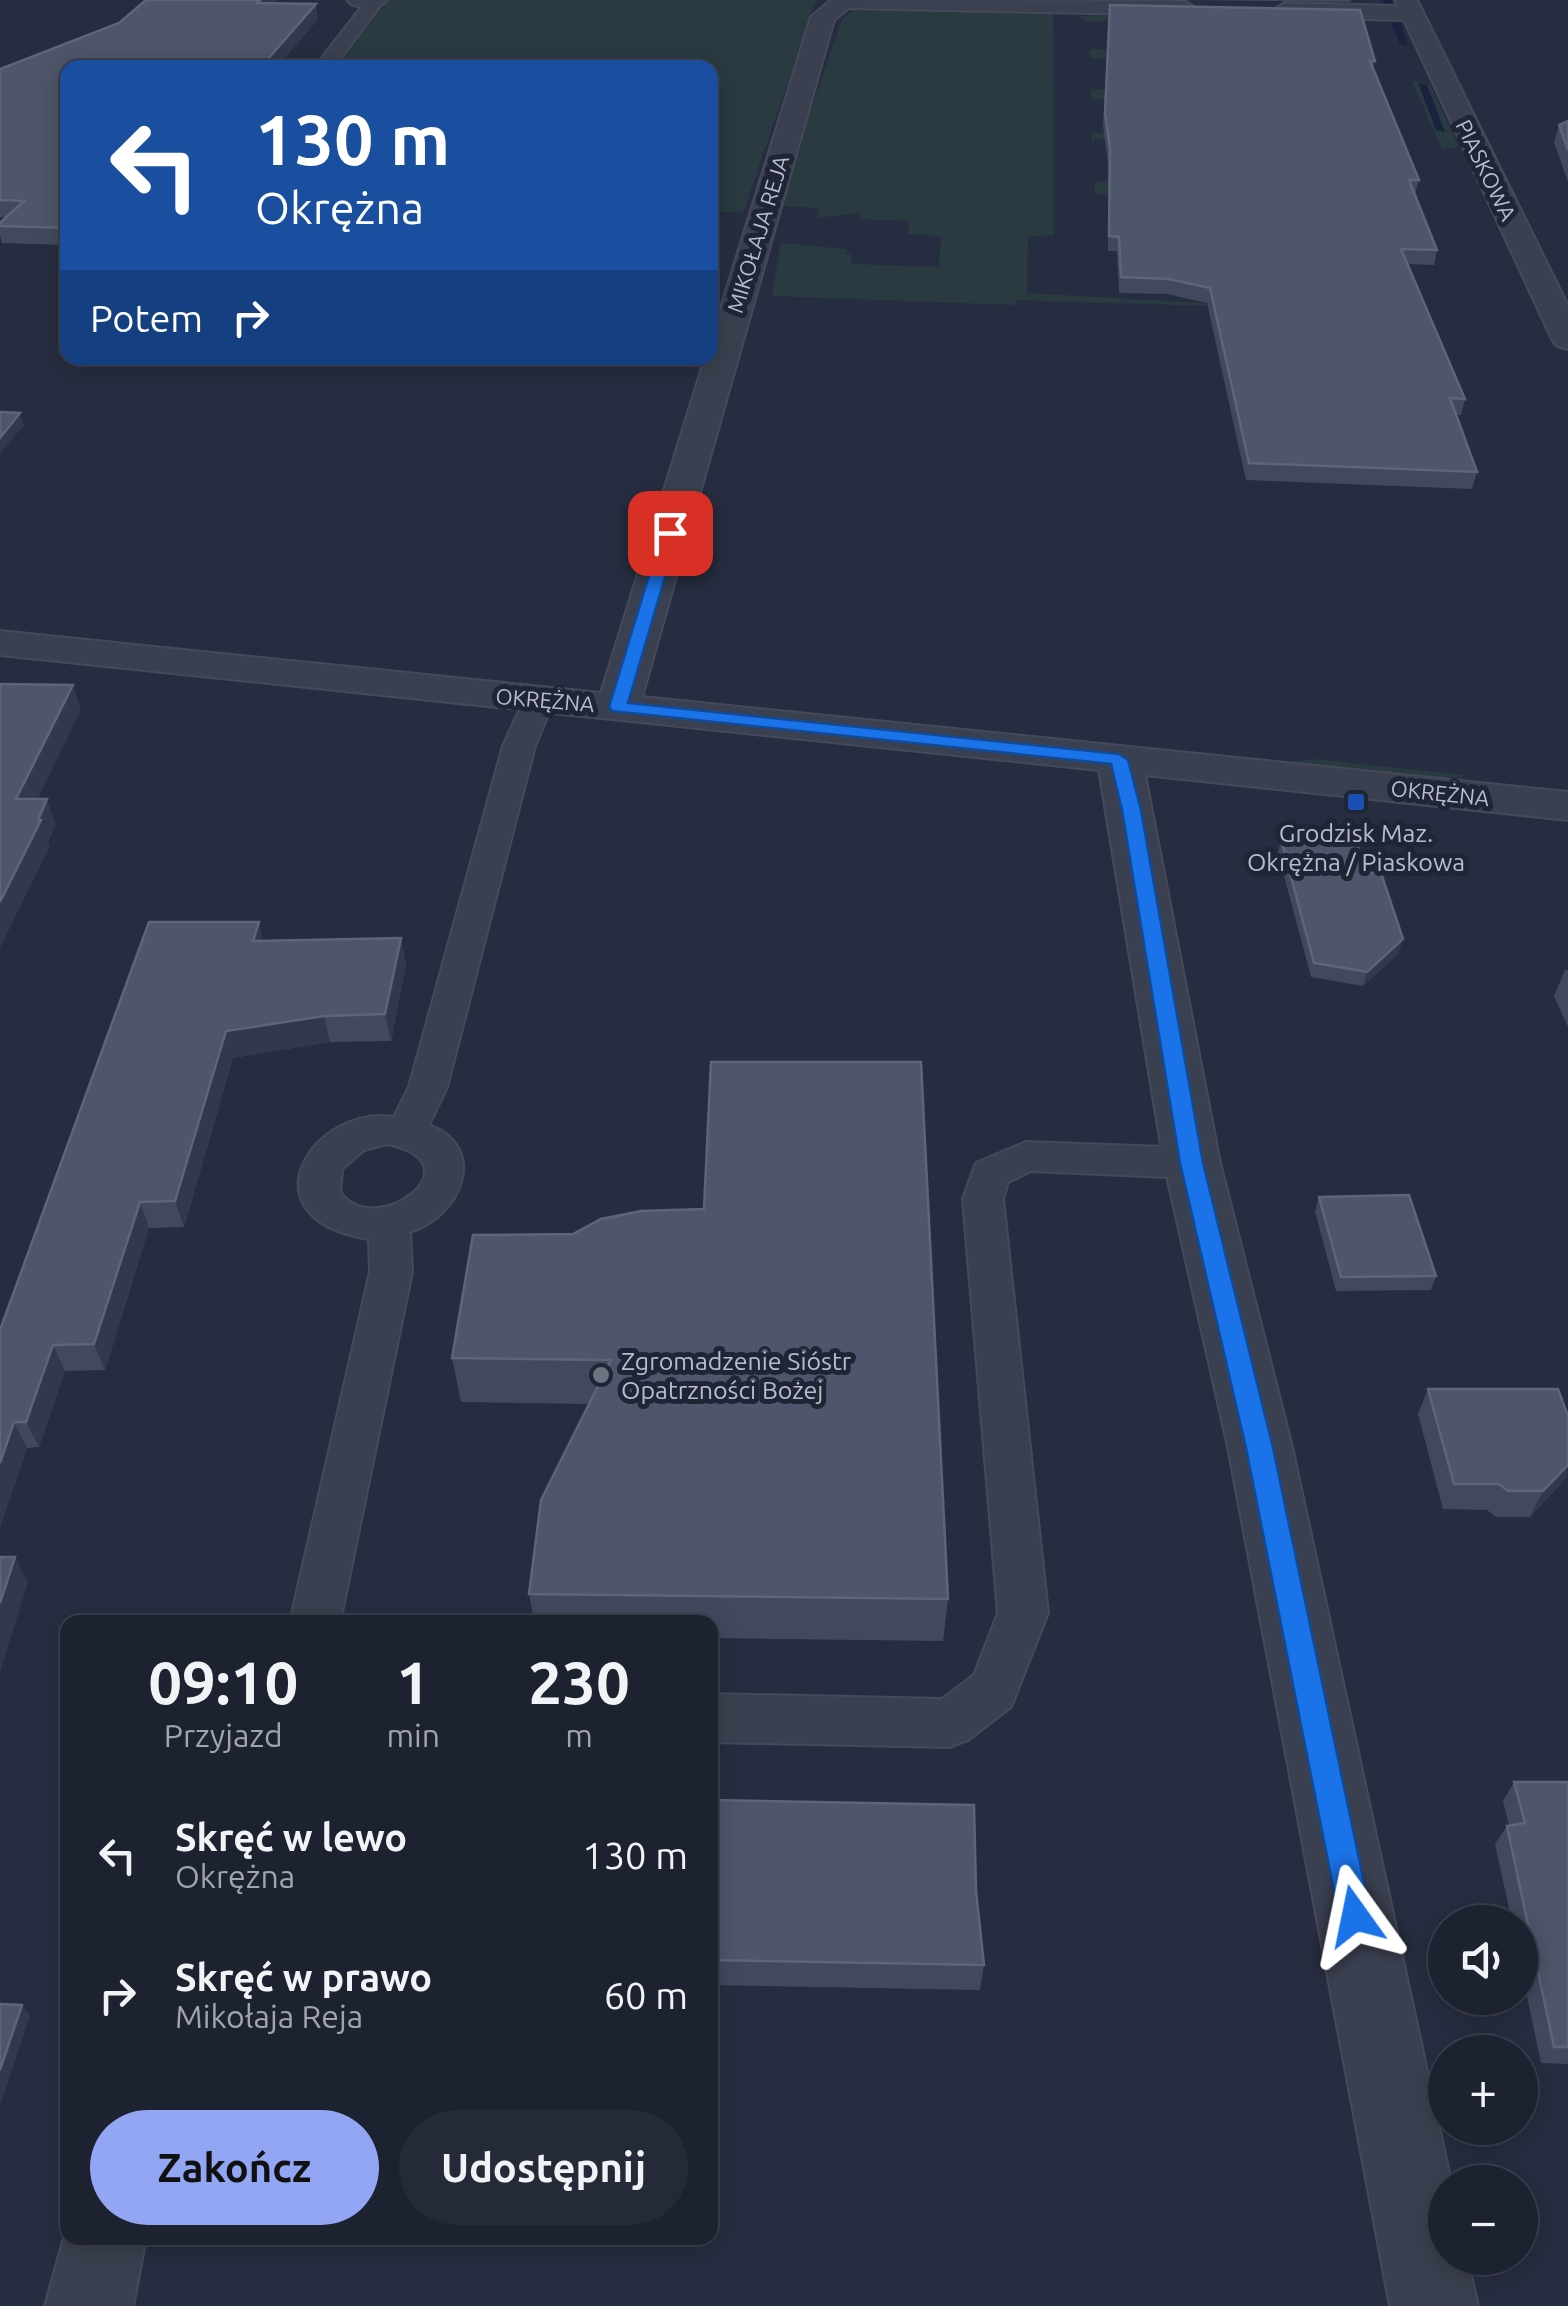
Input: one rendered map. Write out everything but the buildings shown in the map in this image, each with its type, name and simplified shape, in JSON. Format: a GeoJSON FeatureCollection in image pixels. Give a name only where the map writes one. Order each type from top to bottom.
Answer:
{"type":"FeatureCollection","features":[{"type":"Feature","properties":{"kind":"street"},"geometry":{"type":"LineString","coordinates":[[358,0],[376,0]]}},
{"type":"Feature","properties":{"kind":"street"},"geometry":{"type":"LineString","coordinates":[[844,0],[1202,8]]}},
{"type":"Feature","properties":{"kind":"street","name":"MIKOŁAJA REJA"},"geometry":{"type":"LineString","coordinates":[[618,707],[822,18],[844,0]]}},
{"type":"Feature","properties":{"kind":"street"},"geometry":{"type":"LineString","coordinates":[[1259,10],[1408,6]]}},
{"type":"Feature","properties":{"kind":"street","name":"PIASKOWA"},"geometry":{"type":"LineString","coordinates":[[1408,6],[1568,338]]}},
{"type":"Feature","properties":{"kind":"street","name":"OKRĘŻNA"},"geometry":{"type":"LineString","coordinates":[[0,643],[1568,806]]}},
{"type":"Feature","properties":{"kind":"street"},"geometry":{"type":"LineString","coordinates":[[1119,760],[1192,1163],[1260,1448],[1434,2306]]}},
{"type":"Feature","properties":{"kind":"street"},"geometry":{"type":"LineString","coordinates":[[88,2306],[102,2245]]}},
{"type":"Feature","properties":{"kind":"lane"},"geometry":{"type":"LineString","coordinates":[[329,60],[376,0]]}},
{"type":"Feature","properties":{"kind":"lane"},"geometry":{"type":"LineString","coordinates":[[407,1131],[428,1087],[518,746],[540,700]]}},
{"type":"Feature","properties":{"kind":"lane"},"geometry":{"type":"LineString","coordinates":[[407,1131],[439,1147],[446,1160],[448,1176],[442,1191],[429,1205],[389,1223],[346,1220],[320,1199],[317,1184],[321,1168],[331,1154],[365,1133],[407,1131]]}},
{"type":"Feature","properties":{"kind":"lane"},"geometry":{"type":"LineString","coordinates":[[718,1718],[950,1723],[992,1691],[1023,1613],[983,1199],[990,1173],[1026,1156],[1192,1163]]}},
{"type":"Feature","properties":{"kind":"lane"},"geometry":{"type":"LineString","coordinates":[[318,1615],[391,1272],[389,1223]]}},
{"type":"Feature","properties":{"kind":"shaded area"},"geometry":{"type":"Polygon","coordinates":[[[386,0],[816,0],[743,213],[718,211],[718,60],[339,60],[386,0]]]}},
{"type":"Feature","properties":{"kind":"shaded area"},"geometry":{"type":"Polygon","coordinates":[[[878,6],[1053,15],[1054,235],[1028,236],[1027,293],[1220,304],[1176,197],[1095,194],[1095,181],[1176,184],[1152,141],[1095,139],[1092,144],[1092,133],[1142,134],[1164,102],[1092,99],[1091,89],[1164,91],[1159,60],[1090,58],[1090,49],[1159,51],[1155,23],[1087,21],[1076,16],[1261,16],[1337,310],[772,296],[781,243],[847,249],[847,254],[852,255],[851,264],[939,267],[941,236],[908,234],[909,221],[860,219],[860,213],[817,218],[820,208],[778,206],[842,19],[856,9],[878,6]]]}},
{"type":"Feature","properties":{"kind":"shaded area"},"geometry":{"type":"Polygon","coordinates":[[[1412,81],[1430,84],[1459,147],[1442,149],[1412,81]]]}},
{"type":"Feature","properties":{"kind":"shaded area"},"geometry":{"type":"Polygon","coordinates":[[[1313,759],[1464,775],[1460,780],[1287,763],[1313,759]]]}},
{"type":"Feature","properties":{"kind":"waterway"},"geometry":{"type":"LineString","coordinates":[[1387,0],[1390,5]]}},
{"type":"Feature","properties":{"kind":"waterway"},"geometry":{"type":"LineString","coordinates":[[1396,22],[1405,44]]}},
{"type":"Feature","properties":{"kind":"waterway"},"geometry":{"type":"LineString","coordinates":[[1411,57],[1415,68]]}},
{"type":"Feature","properties":{"kind":"waterway"},"geometry":{"type":"LineString","coordinates":[[1422,85],[1441,130]]}},
{"type":"Feature","properties":{"kind":"place","name":"Grodzisk Maz. Okrężna / Piaskowa"},"geometry":{"type":"Point","coordinates":[1356,802]}},
{"type":"Feature","properties":{"kind":"place","name":"Zgromadzenie Sióstr Opatrzności Bożej"},"geometry":{"type":"Point","coordinates":[601,1375]}},
{"type":"Feature","properties":{"kind":"route"},"geometry":{"type":"LineString","coordinates":[[670,533],[618,707],[1119,760],[1192,1163],[1260,1448],[1355,1916]]}}]}
